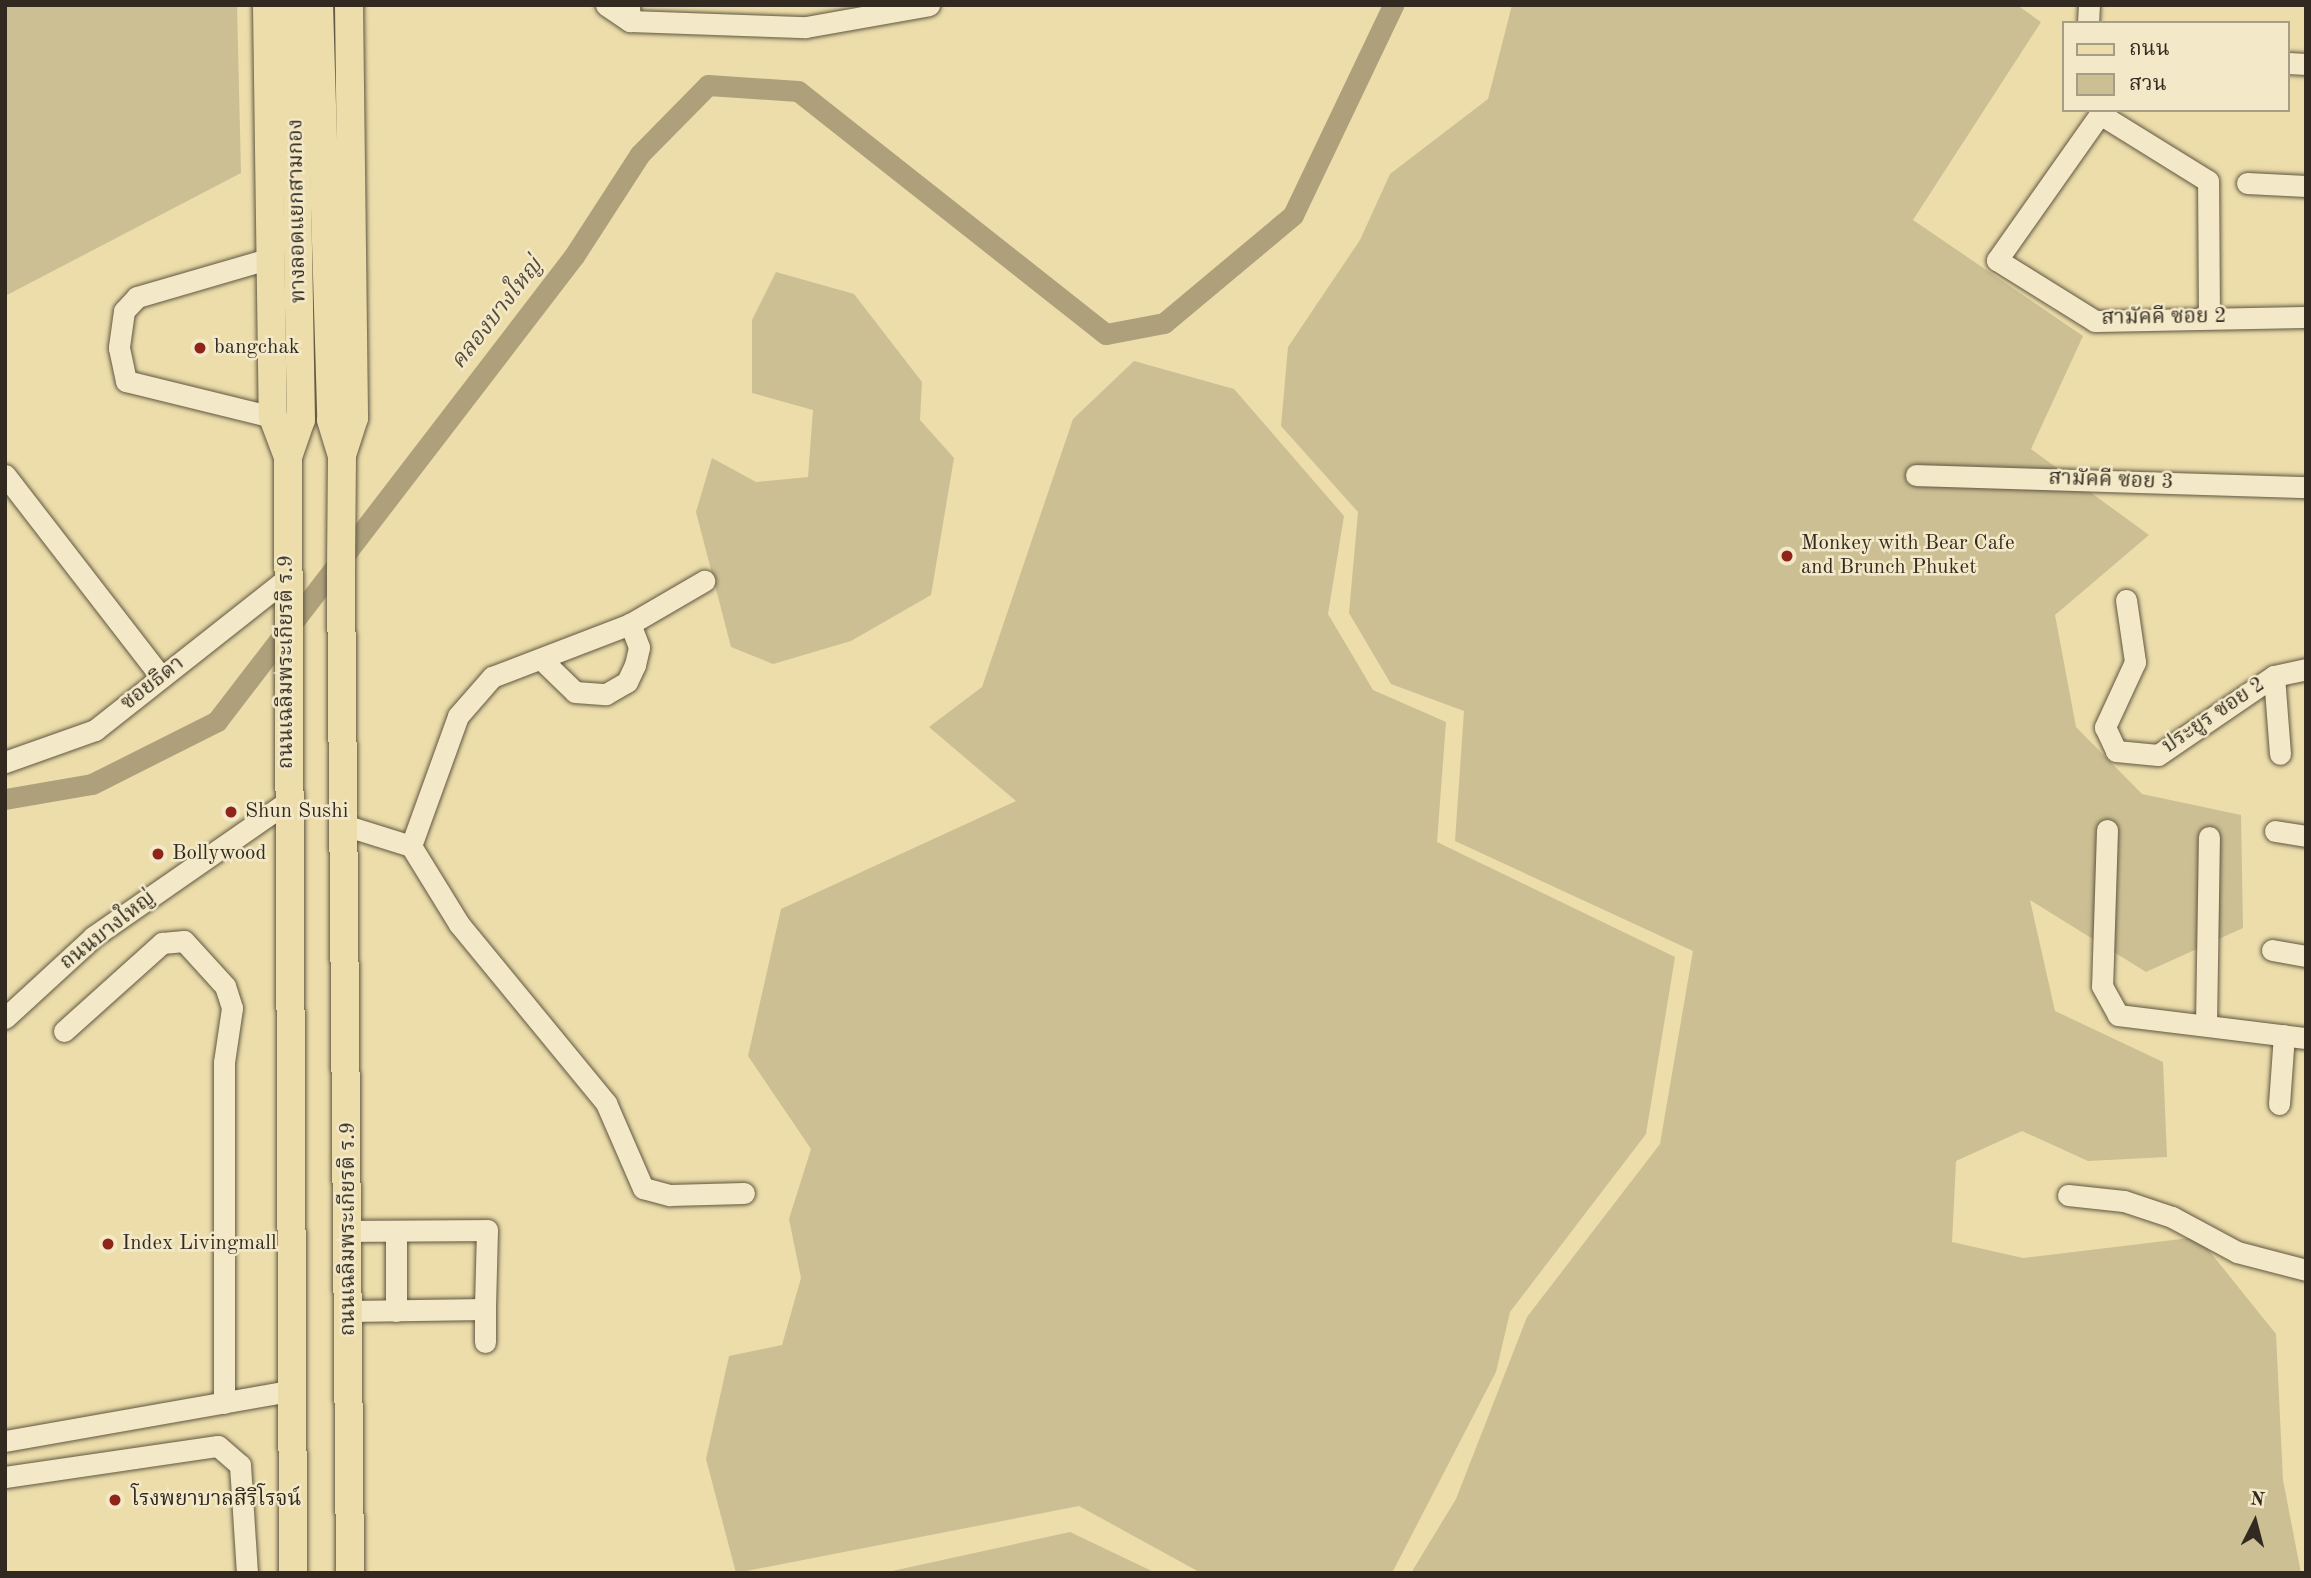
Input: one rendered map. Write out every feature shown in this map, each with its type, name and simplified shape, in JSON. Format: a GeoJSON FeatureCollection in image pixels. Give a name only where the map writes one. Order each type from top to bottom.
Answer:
{"type":"FeatureCollection","features":[{"type":"Feature","properties":{"kind":"main road","name":"ถนนเฉลิมพระเกียรติ ร.9"},"geometry":{"type":"LineString","coordinates":[[267,5],[273,417],[288,457],[286,803],[293,1573]]}},
{"type":"Feature","properties":{"kind":"main road","name":"ทางลอดแยกสามกอง"},"geometry":{"type":"LineString","coordinates":[[288,457],[301,420],[294,5]]}},
{"type":"Feature","properties":{"kind":"main road","name":"ทางลอดแยกสามกอง"},"geometry":{"type":"LineString","coordinates":[[319,5],[331,420],[342,455]]}},
{"type":"Feature","properties":{"kind":"main road","name":"ถนนเฉลิมพระเกียรติ ร.9"},"geometry":{"type":"LineString","coordinates":[[348,5],[354,418],[342,455],[341,575],[348,826],[349,1573]]}},
{"type":"Feature","properties":{"kind":"street"},"geometry":{"type":"LineString","coordinates":[[606,5],[629,13],[806,27],[929,5]]}},
{"type":"Feature","properties":{"kind":"street","name":"สามัคคี ซอย 2"},"geometry":{"type":"LineString","coordinates":[[2208,317],[2208,181],[2100,114],[1997,260],[2095,321],[2306,317]]}},
{"type":"Feature","properties":{"kind":"street"},"geometry":{"type":"LineString","coordinates":[[2247,183],[2306,186]]}},
{"type":"Feature","properties":{"kind":"street"},"geometry":{"type":"LineString","coordinates":[[271,258],[137,297],[124,311],[119,348],[126,381],[273,417]]}},
{"type":"Feature","properties":{"kind":"street"},"geometry":{"type":"LineString","coordinates":[[5,475],[161,677]]}},
{"type":"Feature","properties":{"kind":"street","name":"สามัคคี ซอย 3"},"geometry":{"type":"LineString","coordinates":[[1916,475],[2306,487]]}},
{"type":"Feature","properties":{"kind":"street","name":"ซอยธิดา"},"geometry":{"type":"LineString","coordinates":[[5,762],[95,730],[286,579]]}},
{"type":"Feature","properties":{"kind":"street"},"geometry":{"type":"LineString","coordinates":[[411,845],[458,716],[492,677],[631,624],[704,581]]}},
{"type":"Feature","properties":{"kind":"street","name":"ประยูร ซอย 2"},"geometry":{"type":"LineString","coordinates":[[2126,600],[2135,662],[2105,727],[2116,751],[2158,755],[2274,676],[2306,669]]}},
{"type":"Feature","properties":{"kind":"street"},"geometry":{"type":"LineString","coordinates":[[541,659],[575,692],[606,694],[627,682],[635,665],[639,647],[631,624]]}},
{"type":"Feature","properties":{"kind":"street"},"geometry":{"type":"LineString","coordinates":[[2274,676],[2280,754]]}},
{"type":"Feature","properties":{"kind":"street","name":"ถนนบางใหญ่"},"geometry":{"type":"LineString","coordinates":[[5,1018],[93,937],[286,803]]}},
{"type":"Feature","properties":{"kind":"street"},"geometry":{"type":"LineString","coordinates":[[348,826],[411,845],[458,924],[606,1103],[643,1188],[670,1195],[744,1193]]}},
{"type":"Feature","properties":{"kind":"street"},"geometry":{"type":"LineString","coordinates":[[2107,830],[2102,986],[2118,1015],[2306,1038]]}},
{"type":"Feature","properties":{"kind":"street"},"geometry":{"type":"LineString","coordinates":[[2275,831],[2306,836]]}},
{"type":"Feature","properties":{"kind":"street"},"geometry":{"type":"LineString","coordinates":[[2206,1025],[2209,837]]}},
{"type":"Feature","properties":{"kind":"street"},"geometry":{"type":"LineString","coordinates":[[64,1031],[162,943],[184,941],[225,986],[232,1009],[224,1062],[223,1403]]}},
{"type":"Feature","properties":{"kind":"street"},"geometry":{"type":"LineString","coordinates":[[2272,950],[2306,956]]}},
{"type":"Feature","properties":{"kind":"street"},"geometry":{"type":"LineString","coordinates":[[2279,1104],[2284,1035]]}},
{"type":"Feature","properties":{"kind":"street"},"geometry":{"type":"LineString","coordinates":[[2068,1195],[2160,1213],[2236,1252],[2306,1270]]}},
{"type":"Feature","properties":{"kind":"street"},"geometry":{"type":"LineString","coordinates":[[349,1231],[486,1230],[485,1342]]}},
{"type":"Feature","properties":{"kind":"street"},"geometry":{"type":"LineString","coordinates":[[396,1231],[396,1311]]}},
{"type":"Feature","properties":{"kind":"street"},"geometry":{"type":"LineString","coordinates":[[349,1311],[485,1309]]}},
{"type":"Feature","properties":{"kind":"street"},"geometry":{"type":"LineString","coordinates":[[5,1441],[290,1391]]}},
{"type":"Feature","properties":{"kind":"street"},"geometry":{"type":"LineString","coordinates":[[5,1477],[218,1446],[240,1465],[247,1573]]}},
{"type":"Feature","properties":{"kind":"green space"},"geometry":{"type":"Polygon","coordinates":[[[5,5],[237,5],[241,173],[5,296],[5,5]]]}},
{"type":"Feature","properties":{"kind":"green space"},"geometry":{"type":"Polygon","coordinates":[[[1512,5],[2017,5],[2041,22],[1913,220],[2083,336],[2031,449],[2149,535],[2055,615],[2076,727],[2142,794],[2241,815],[2243,928],[2146,972],[2030,900],[2055,1011],[2163,1062],[2167,1157],[2088,1161],[2022,1131],[1956,1161],[1952,1242],[2023,1258],[2198,1237],[2276,1334],[2283,1480],[2301,1573],[1411,1573],[1456,1499],[1527,1317],[1660,1144],[1693,951],[1455,841],[1464,711],[1391,684],[1349,613],[1358,512],[1281,426],[1288,347],[1360,240],[1390,174],[1488,99],[1512,5]]]}},
{"type":"Feature","properties":{"kind":"green space"},"geometry":{"type":"Polygon","coordinates":[[[776,272],[854,294],[922,382],[920,420],[954,458],[931,595],[851,641],[773,664],[731,647],[696,512],[712,458],[756,482],[808,477],[813,410],[752,393],[752,320],[776,272]]]}},
{"type":"Feature","properties":{"kind":"green space"},"geometry":{"type":"Polygon","coordinates":[[[1134,361],[1234,389],[1344,516],[1328,614],[1373,690],[1446,722],[1437,842],[1675,957],[1646,1134],[1510,1312],[1496,1372],[1392,1573],[1201,1573],[1079,1506],[736,1573],[706,1459],[729,1356],[782,1345],[801,1278],[789,1219],[811,1149],[748,1056],[781,909],[1016,801],[929,727],[982,687],[1073,419],[1134,361]]]}},
{"type":"Feature","properties":{"kind":"green space"},"geometry":{"type":"Polygon","coordinates":[[[1070,1532],[1156,1573],[883,1573],[1070,1532]]]}},
{"type":"Feature","properties":{"kind":"waterway","name":"คลองบางใหญ่"},"geometry":{"type":"LineString","coordinates":[[5,799],[92,784],[217,721],[574,256],[640,154],[708,85],[798,91],[1106,334],[1164,323],[1293,215],[1393,5]]}},
{"type":"Feature","properties":{"kind":"place","name":"bangchak"},"geometry":{"type":"Point","coordinates":[200,348]}},
{"type":"Feature","properties":{"kind":"place","name":"Monkey with Bear Cafe and Brunch Phuket"},"geometry":{"type":"Point","coordinates":[1787,556]}},
{"type":"Feature","properties":{"kind":"place","name":"Shun Sushi"},"geometry":{"type":"Point","coordinates":[231,812]}},
{"type":"Feature","properties":{"kind":"place","name":"Bollywood"},"geometry":{"type":"Point","coordinates":[158,854]}},
{"type":"Feature","properties":{"kind":"place","name":"Index Livingmall"},"geometry":{"type":"Point","coordinates":[108,1244]}},
{"type":"Feature","properties":{"kind":"place","name":"โรงพยาบาลสิริโรจน์"},"geometry":{"type":"Point","coordinates":[115,1500]}}]}
